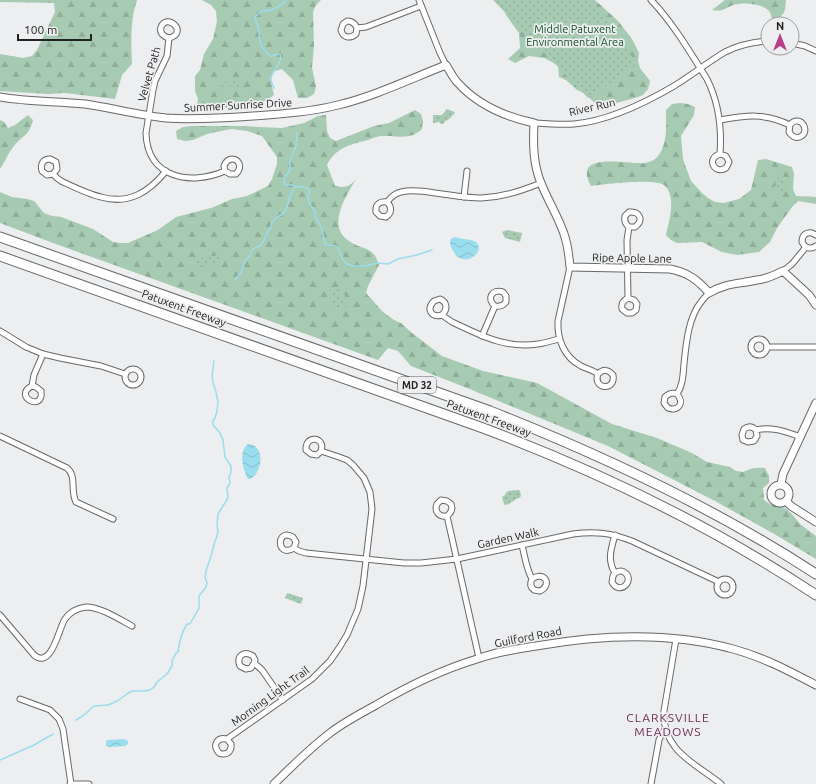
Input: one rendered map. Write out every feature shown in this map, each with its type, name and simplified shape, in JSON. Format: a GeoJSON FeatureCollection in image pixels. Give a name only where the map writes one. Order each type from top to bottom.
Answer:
{"type":"FeatureCollection","features":[{"type":"Feature","properties":{"kind":"highway","name":"Patuxent Freeway"},"geometry":{"type":"LineString","coordinates":[[0,237],[490,411],[532,428],[613,462],[685,498],[774,547],[816,574]]}},
{"type":"Feature","properties":{"kind":"highway","name":"Patuxent Freeway"},"geometry":{"type":"LineString","coordinates":[[0,256],[476,425],[531,446],[605,478],[677,513],[764,562],[816,595]]}},
{"type":"Feature","properties":{"kind":"street","name":"River Run"},"geometry":{"type":"LineString","coordinates":[[419,0],[446,65],[455,79],[465,90],[485,105],[505,115],[534,123],[576,124],[621,112],[674,85],[734,47],[760,42]]}},
{"type":"Feature","properties":{"kind":"street"},"geometry":{"type":"LineString","coordinates":[[654,1],[700,68],[711,87],[720,120],[720,154]]}},
{"type":"Feature","properties":{"kind":"street"},"geometry":{"type":"LineString","coordinates":[[357,28],[366,27],[421,6]]}},
{"type":"Feature","properties":{"kind":"street","name":"Velvet Path"},"geometry":{"type":"LineString","coordinates":[[166,171],[156,162],[148,146],[146,133],[153,90],[167,56],[169,38]]}},
{"type":"Feature","properties":{"kind":"street"},"geometry":{"type":"LineString","coordinates":[[800,45],[815,49]]}},
{"type":"Feature","properties":{"kind":"street","name":"Summer Sunrise Drive"},"geometry":{"type":"LineString","coordinates":[[0,97],[38,102],[84,104],[148,116],[198,120],[281,114],[338,106],[376,93],[446,65]]}},
{"type":"Feature","properties":{"kind":"street"},"geometry":{"type":"LineString","coordinates":[[720,120],[746,116],[762,116],[776,119],[790,125]]}},
{"type":"Feature","properties":{"kind":"street"},"geometry":{"type":"LineString","coordinates":[[534,123],[533,145],[537,171],[564,233],[569,254],[570,267],[558,321],[559,339],[565,351],[573,360],[581,366],[598,374]]}},
{"type":"Feature","properties":{"kind":"street"},"geometry":{"type":"LineString","coordinates":[[53,174],[61,181],[97,196],[117,200],[134,197],[148,190],[166,171],[183,178],[193,178],[210,177],[225,171]]}},
{"type":"Feature","properties":{"kind":"street"},"geometry":{"type":"LineString","coordinates":[[464,197],[467,171]]}},
{"type":"Feature","properties":{"kind":"street"},"geometry":{"type":"LineString","coordinates":[[387,202],[393,195],[402,191],[418,190],[464,197],[484,198],[520,191],[541,183]]}},
{"type":"Feature","properties":{"kind":"street"},"geometry":{"type":"LineString","coordinates":[[628,298],[627,240],[629,227]]}},
{"type":"Feature","properties":{"kind":"street"},"geometry":{"type":"LineString","coordinates":[[816,235],[809,232],[803,236],[802,242],[806,247],[812,248],[816,246]]}},
{"type":"Feature","properties":{"kind":"street"},"geometry":{"type":"LineString","coordinates":[[677,394],[682,383],[687,339],[692,321],[700,302],[709,293],[722,286],[759,280],[771,277],[783,271],[792,264],[806,247]]}},
{"type":"Feature","properties":{"kind":"street","name":"Ripe Apple Lane"},"geometry":{"type":"LineString","coordinates":[[570,267],[676,270],[695,278],[709,293]]}},
{"type":"Feature","properties":{"kind":"street"},"geometry":{"type":"LineString","coordinates":[[783,271],[809,295],[816,305]]}},
{"type":"Feature","properties":{"kind":"street"},"geometry":{"type":"LineString","coordinates":[[482,336],[495,306]]}},
{"type":"Feature","properties":{"kind":"street"},"geometry":{"type":"LineString","coordinates":[[442,315],[452,322],[494,341],[516,345],[539,344],[559,339]]}},
{"type":"Feature","properties":{"kind":"street"},"geometry":{"type":"LineString","coordinates":[[0,331],[26,347],[43,354],[101,366],[125,374]]}},
{"type":"Feature","properties":{"kind":"street"},"geometry":{"type":"LineString","coordinates":[[767,347],[816,348]]}},
{"type":"Feature","properties":{"kind":"street"},"geometry":{"type":"LineString","coordinates":[[32,386],[34,375],[43,354]]}},
{"type":"Feature","properties":{"kind":"street"},"geometry":{"type":"LineString","coordinates":[[781,484],[783,474],[816,403]]}},
{"type":"Feature","properties":{"kind":"street"},"geometry":{"type":"LineString","coordinates":[[756,430],[772,428],[801,437]]}},
{"type":"Feature","properties":{"kind":"street"},"geometry":{"type":"LineString","coordinates":[[0,436],[70,470],[72,474],[73,494],[76,502],[113,519]]}},
{"type":"Feature","properties":{"kind":"street","name":"Morning Light Trail"},"geometry":{"type":"LineString","coordinates":[[227,739],[312,679],[330,661],[347,635],[355,616],[361,597],[372,509],[368,485],[360,472],[347,460],[321,451]]}},
{"type":"Feature","properties":{"kind":"street"},"geometry":{"type":"LineString","coordinates":[[781,484],[786,486],[790,492],[788,499],[784,503],[777,503],[771,496],[772,488],[781,484]]}},
{"type":"Feature","properties":{"kind":"street"},"geometry":{"type":"LineString","coordinates":[[786,501],[791,506],[816,522]]}},
{"type":"Feature","properties":{"kind":"street"},"geometry":{"type":"LineString","coordinates":[[447,516],[479,658]]}},
{"type":"Feature","properties":{"kind":"street","name":"Garden Walk"},"geometry":{"type":"LineString","coordinates":[[294,548],[306,553],[404,563],[421,563],[457,559],[573,534],[599,532],[615,535],[632,541],[719,582]]}},
{"type":"Feature","properties":{"kind":"street"},"geometry":{"type":"LineString","coordinates":[[615,535],[610,558],[612,568],[615,573]]}},
{"type":"Feature","properties":{"kind":"street"},"geometry":{"type":"LineString","coordinates":[[522,545],[527,568],[532,579]]}},
{"type":"Feature","properties":{"kind":"street"},"geometry":{"type":"LineString","coordinates":[[0,615],[34,656],[39,658],[43,658],[48,655],[58,638],[67,617],[76,610],[82,608],[99,609],[132,626]]}},
{"type":"Feature","properties":{"kind":"street","name":"Guilford Road"},"geometry":{"type":"LineString","coordinates":[[274,784],[312,747],[343,724],[408,687],[433,675],[479,658],[524,648],[591,638],[627,637],[676,639],[708,643],[735,649],[749,654],[777,665],[816,685]]}},
{"type":"Feature","properties":{"kind":"street"},"geometry":{"type":"LineString","coordinates":[[676,639],[665,706],[665,729],[668,737],[678,752],[722,784]]}},
{"type":"Feature","properties":{"kind":"street"},"geometry":{"type":"LineString","coordinates":[[254,663],[262,670],[283,700]]}},
{"type":"Feature","properties":{"kind":"street"},"geometry":{"type":"LineString","coordinates":[[20,699],[50,710],[59,718],[70,784],[89,784]]}},
{"type":"Feature","properties":{"kind":"street"},"geometry":{"type":"LineString","coordinates":[[651,784],[659,740],[665,729]]}},
{"type":"Feature","properties":{"kind":"green space"},"geometry":{"type":"Polygon","coordinates":[[[0,0],[137,0],[132,23],[132,64],[122,75],[115,99],[65,93],[48,94],[0,91],[0,54],[23,58],[32,56],[37,50],[55,12],[54,3],[0,2],[0,0]]]}},
{"type":"Feature","properties":{"kind":"green space"},"geometry":{"type":"Polygon","coordinates":[[[202,0],[321,0],[316,5],[313,12],[314,45],[312,68],[316,86],[314,94],[307,98],[298,98],[293,80],[282,69],[275,71],[270,78],[274,95],[254,106],[205,109],[197,106],[198,99],[195,91],[195,76],[200,70],[204,54],[213,39],[217,21],[216,11],[211,5],[202,0]]]}},
{"type":"Feature","properties":{"kind":"green space","name":"Middle Patuxent Environmental Area"},"geometry":{"type":"Polygon","coordinates":[[[493,0],[592,0],[637,64],[588,98],[493,0]]]}},
{"type":"Feature","properties":{"kind":"green space","name":"Middle Patuxent Environmental Area"},"geometry":{"type":"Polygon","coordinates":[[[499,0],[595,0],[618,21],[632,39],[639,53],[638,61],[640,68],[650,81],[648,89],[643,95],[635,98],[612,104],[596,104],[584,93],[577,90],[566,80],[559,77],[558,65],[544,58],[529,56],[515,63],[508,59],[520,48],[519,33],[506,15],[499,0]]]}},
{"type":"Feature","properties":{"kind":"green space"},"geometry":{"type":"Polygon","coordinates":[[[725,0],[786,0],[784,13],[781,16],[771,16],[766,8],[746,3],[733,5],[721,10],[712,10],[725,0]]]}},
{"type":"Feature","properties":{"kind":"green space"},"geometry":{"type":"Polygon","coordinates":[[[233,79],[239,85],[235,90],[229,85],[226,89],[221,85],[225,81],[229,84],[233,79]]]}},
{"type":"Feature","properties":{"kind":"green space"},"geometry":{"type":"Polygon","coordinates":[[[680,103],[695,107],[694,115],[681,136],[683,159],[691,181],[708,198],[715,202],[724,203],[739,199],[751,190],[758,160],[766,159],[792,167],[794,174],[793,189],[796,196],[816,197],[816,204],[798,201],[777,228],[770,242],[759,252],[737,255],[722,252],[702,242],[677,243],[671,240],[666,235],[671,202],[668,190],[664,185],[651,182],[640,182],[591,186],[587,175],[589,168],[595,163],[645,163],[652,161],[657,157],[665,140],[666,110],[672,104],[680,103]]]}},
{"type":"Feature","properties":{"kind":"green space"},"geometry":{"type":"Polygon","coordinates":[[[447,109],[455,113],[443,124],[439,122],[433,123],[433,115],[442,115],[447,109]]]}},
{"type":"Feature","properties":{"kind":"green space"},"geometry":{"type":"Polygon","coordinates":[[[415,110],[421,114],[423,121],[422,129],[417,133],[404,137],[379,136],[350,145],[334,154],[327,165],[335,186],[347,186],[356,179],[343,202],[338,219],[339,227],[342,235],[349,241],[371,251],[377,259],[379,265],[366,293],[382,311],[394,320],[401,323],[442,356],[483,371],[537,383],[612,424],[657,438],[692,453],[707,462],[730,467],[736,471],[743,472],[754,468],[765,468],[769,476],[769,483],[763,488],[764,500],[770,504],[785,508],[800,524],[816,536],[816,559],[715,501],[608,446],[411,366],[398,351],[388,348],[378,360],[0,223],[0,192],[12,197],[34,201],[44,213],[61,217],[93,229],[113,242],[128,243],[158,230],[176,217],[211,208],[232,199],[247,196],[268,186],[272,179],[277,164],[277,157],[262,136],[247,131],[231,129],[207,134],[193,140],[185,141],[177,139],[176,131],[183,127],[238,126],[282,128],[304,123],[318,116],[326,115],[327,131],[330,138],[336,141],[374,126],[389,123],[415,110]]]}},
{"type":"Feature","properties":{"kind":"green space"},"geometry":{"type":"Polygon","coordinates":[[[28,115],[33,120],[29,130],[17,142],[0,169],[0,120],[4,122],[8,128],[15,125],[28,115]]]}},
{"type":"Feature","properties":{"kind":"green space"},"geometry":{"type":"Polygon","coordinates":[[[779,177],[785,182],[786,189],[784,192],[776,194],[774,186],[776,185],[775,182],[779,177]]]}},
{"type":"Feature","properties":{"kind":"green space"},"geometry":{"type":"Polygon","coordinates":[[[507,230],[522,233],[520,242],[505,238],[502,232],[507,230]]]}},
{"type":"Feature","properties":{"kind":"green space"},"geometry":{"type":"Polygon","coordinates":[[[219,255],[220,262],[207,264],[207,269],[202,270],[201,266],[198,267],[196,259],[219,255]]]}},
{"type":"Feature","properties":{"kind":"green space"},"geometry":{"type":"Polygon","coordinates":[[[339,289],[339,295],[345,295],[346,308],[331,309],[330,290],[339,289]]]}},
{"type":"Feature","properties":{"kind":"green space"},"geometry":{"type":"Polygon","coordinates":[[[519,490],[520,497],[509,504],[504,504],[502,497],[508,491],[519,490]]]}},
{"type":"Feature","properties":{"kind":"green space"},"geometry":{"type":"Polygon","coordinates":[[[287,593],[303,598],[301,604],[285,598],[287,593]]]}},
{"type":"Feature","properties":{"kind":"water"},"geometry":{"type":"Polygon","coordinates":[[[455,237],[476,242],[479,246],[478,250],[472,258],[462,259],[457,256],[450,243],[450,240],[455,237]]]}},
{"type":"Feature","properties":{"kind":"water"},"geometry":{"type":"Polygon","coordinates":[[[248,444],[256,447],[259,450],[260,455],[260,464],[257,473],[250,479],[248,479],[246,475],[242,461],[243,451],[248,444]]]}},
{"type":"Feature","properties":{"kind":"water"},"geometry":{"type":"Polygon","coordinates":[[[108,740],[127,740],[128,744],[125,746],[106,746],[106,741],[108,740]]]}},
{"type":"Feature","properties":{"kind":"waterway"},"geometry":{"type":"LineString","coordinates":[[274,88],[271,77],[279,63],[280,54],[270,56],[262,47],[255,17],[262,11],[276,8],[285,2],[285,0]]}},
{"type":"Feature","properties":{"kind":"waterway"},"geometry":{"type":"LineString","coordinates":[[235,280],[241,273],[245,261],[250,256],[252,250],[260,246],[271,227],[272,222],[284,213],[287,207],[290,196],[295,187],[293,185],[286,185],[284,182],[285,177],[290,170],[290,160],[296,146],[297,133]]}},
{"type":"Feature","properties":{"kind":"waterway"},"geometry":{"type":"LineString","coordinates":[[295,187],[303,187],[310,191],[308,197],[309,203],[315,211],[315,216],[322,229],[326,245],[336,246],[343,260],[347,264],[352,266],[365,266],[377,263],[388,264],[398,259],[432,250]]}},
{"type":"Feature","properties":{"kind":"waterway"},"geometry":{"type":"LineString","coordinates":[[76,720],[94,706],[108,705],[132,691],[150,690],[154,687],[157,682],[167,674],[172,666],[172,661],[178,652],[184,630],[187,624],[190,624],[199,608],[199,596],[206,587],[206,571],[218,532],[218,514],[228,498],[227,488],[230,483],[229,477],[231,472],[231,466],[225,457],[223,440],[220,433],[213,425],[218,402],[212,376],[214,361]]}},
{"type":"Feature","properties":{"kind":"waterway"},"geometry":{"type":"LineString","coordinates":[[0,760],[34,745],[53,734]]}},
{"type":"Feature","properties":{"kind":"district","name":"CLARKSVILLE MEADOWS"},"geometry":{"type":"Point","coordinates":[668,724]}}]}
